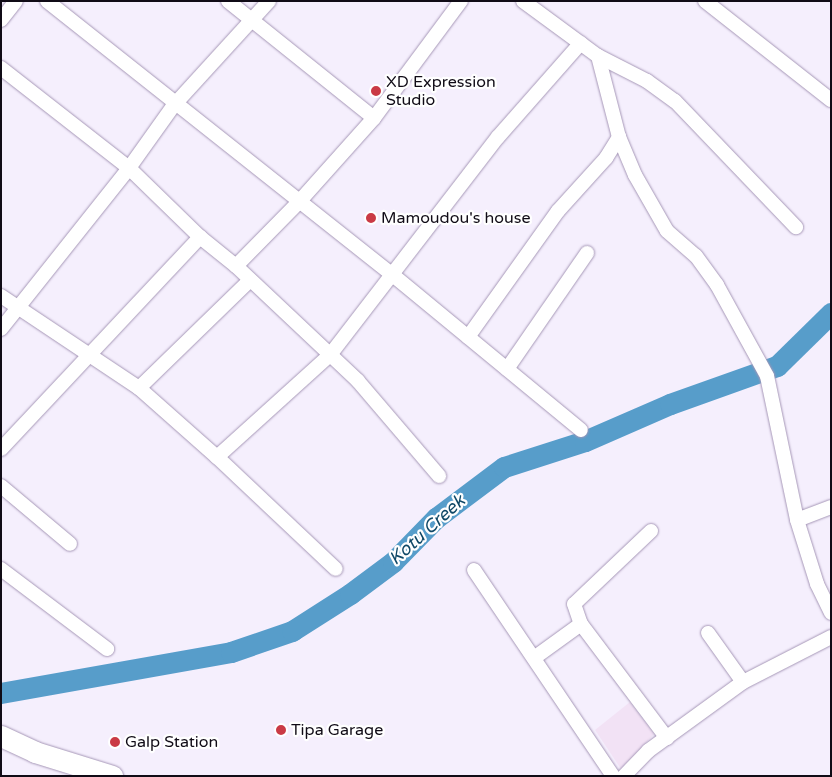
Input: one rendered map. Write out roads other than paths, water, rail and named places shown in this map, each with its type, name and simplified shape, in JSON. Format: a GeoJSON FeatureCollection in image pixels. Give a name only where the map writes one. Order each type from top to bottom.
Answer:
{"type":"FeatureCollection","features":[{"type":"Feature","properties":{"kind":"main road"},"geometry":{"type":"LineString","coordinates":[[1,736],[35,752],[112,776]]}},
{"type":"Feature","properties":{"kind":"street"},"geometry":{"type":"LineString","coordinates":[[1,20],[16,1]]}},
{"type":"Feature","properties":{"kind":"street"},"geometry":{"type":"LineString","coordinates":[[47,1],[174,105],[394,276],[581,430]]}},
{"type":"Feature","properties":{"kind":"street"},"geometry":{"type":"LineString","coordinates":[[228,1],[251,22],[374,118]]}},
{"type":"Feature","properties":{"kind":"street"},"geometry":{"type":"LineString","coordinates":[[1,329],[129,168],[174,105],[268,1]]}},
{"type":"Feature","properties":{"kind":"street"},"geometry":{"type":"LineString","coordinates":[[236,266],[298,203],[374,118],[461,1]]}},
{"type":"Feature","properties":{"kind":"street"},"geometry":{"type":"LineString","coordinates":[[523,1],[598,56],[647,82],[675,101],[796,227]]}},
{"type":"Feature","properties":{"kind":"street"},"geometry":{"type":"LineString","coordinates":[[704,1],[831,100]]}},
{"type":"Feature","properties":{"kind":"street"},"geometry":{"type":"LineString","coordinates":[[217,457],[330,355],[394,276],[498,137],[581,43]]}},
{"type":"Feature","properties":{"kind":"street"},"geometry":{"type":"LineString","coordinates":[[598,56],[619,137],[657,217],[675,240],[706,267],[765,371],[797,520],[817,584],[830,612]]}},
{"type":"Feature","properties":{"kind":"street"},"geometry":{"type":"LineString","coordinates":[[1,68],[129,168],[200,236],[236,266],[358,381],[440,476]]}},
{"type":"Feature","properties":{"kind":"street"},"geometry":{"type":"LineString","coordinates":[[468,338],[558,211],[606,158],[619,137]]}},
{"type":"Feature","properties":{"kind":"street"},"geometry":{"type":"LineString","coordinates":[[2,446],[200,236]]}},
{"type":"Feature","properties":{"kind":"street"},"geometry":{"type":"LineString","coordinates":[[507,369],[587,253]]}},
{"type":"Feature","properties":{"kind":"street"},"geometry":{"type":"LineString","coordinates":[[139,388],[250,280]]}},
{"type":"Feature","properties":{"kind":"street"},"geometry":{"type":"LineString","coordinates":[[1,296],[18,309],[43,321],[88,356],[139,388],[217,457],[336,570]]}},
{"type":"Feature","properties":{"kind":"street"},"geometry":{"type":"LineString","coordinates":[[1,486],[70,544]]}},
{"type":"Feature","properties":{"kind":"street"},"geometry":{"type":"LineString","coordinates":[[797,520],[831,507]]}},
{"type":"Feature","properties":{"kind":"street"},"geometry":{"type":"LineString","coordinates":[[651,531],[574,604],[581,624],[667,738]]}},
{"type":"Feature","properties":{"kind":"street"},"geometry":{"type":"LineString","coordinates":[[1,569],[107,648]]}},
{"type":"Feature","properties":{"kind":"street"},"geometry":{"type":"LineString","coordinates":[[474,570],[613,776]]}},
{"type":"Feature","properties":{"kind":"street"},"geometry":{"type":"LineString","coordinates":[[534,658],[581,624]]}},
{"type":"Feature","properties":{"kind":"street"},"geometry":{"type":"LineString","coordinates":[[708,633],[743,682]]}},
{"type":"Feature","properties":{"kind":"street"},"geometry":{"type":"LineString","coordinates":[[624,776],[629,767],[743,682],[831,638]]}},
{"type":"Feature","properties":{"kind":"waterway","name":"Kotu Creek"},"geometry":{"type":"LineString","coordinates":[[1,693],[231,652],[292,631],[350,594],[393,562],[436,518],[504,467],[585,441],[670,404],[777,366],[831,313]]}},
{"type":"Feature","properties":{"kind":"place","name":"XD Expression Studio"},"geometry":{"type":"Point","coordinates":[376,91]}},
{"type":"Feature","properties":{"kind":"place","name":"Mamoudou's house"},"geometry":{"type":"Point","coordinates":[371,218]}},
{"type":"Feature","properties":{"kind":"place","name":"Tipa Garage"},"geometry":{"type":"Point","coordinates":[281,730]}},
{"type":"Feature","properties":{"kind":"place","name":"Galp Station"},"geometry":{"type":"Point","coordinates":[115,742]}}]}
